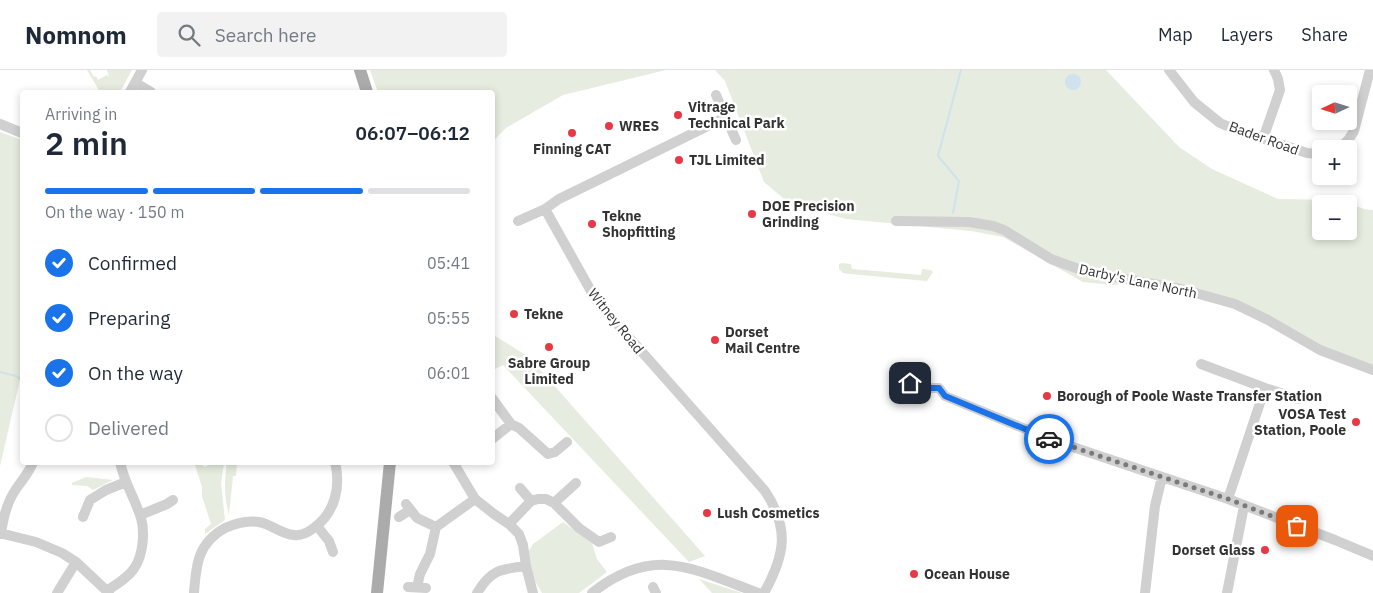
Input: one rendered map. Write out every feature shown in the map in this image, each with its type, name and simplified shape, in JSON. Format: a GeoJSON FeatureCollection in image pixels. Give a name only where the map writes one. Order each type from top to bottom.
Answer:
{"type":"FeatureCollection","features":[{"type":"Feature","properties":{"kind":"main road"},"geometry":{"type":"LineString","coordinates":[[360,70],[366,90]]}},
{"type":"Feature","properties":{"kind":"main road"},"geometry":{"type":"LineString","coordinates":[[377,593],[390,465]]}},
{"type":"Feature","properties":{"kind":"street"},"geometry":{"type":"LineString","coordinates":[[131,90],[142,70]]}},
{"type":"Feature","properties":{"kind":"street","name":"Bader Road"},"geometry":{"type":"LineString","coordinates":[[1169,70],[1194,102],[1207,113],[1234,129],[1312,153]]}},
{"type":"Feature","properties":{"kind":"street"},"geometry":{"type":"LineString","coordinates":[[1264,139],[1280,90],[1274,70]]}},
{"type":"Feature","properties":{"kind":"street"},"geometry":{"type":"LineString","coordinates":[[1348,140],[1354,131],[1370,70]]}},
{"type":"Feature","properties":{"kind":"street"},"geometry":{"type":"LineString","coordinates":[[136,83],[147,90]]}},
{"type":"Feature","properties":{"kind":"street"},"geometry":{"type":"LineString","coordinates":[[716,95],[736,140]]}},
{"type":"Feature","properties":{"kind":"street"},"geometry":{"type":"LineString","coordinates":[[518,221],[546,209],[559,199],[726,117]]}},
{"type":"Feature","properties":{"kind":"street"},"geometry":{"type":"LineString","coordinates":[[0,124],[20,132]]}},
{"type":"Feature","properties":{"kind":"street","name":"Witney Road"},"geometry":{"type":"LineString","coordinates":[[546,209],[596,300],[765,491],[772,503],[779,516],[782,529],[782,544],[777,568],[764,593]]}},
{"type":"Feature","properties":{"kind":"street","name":"Darby's Lane North"},"geometry":{"type":"LineString","coordinates":[[896,221],[969,222],[998,228],[1020,239],[1051,259],[1087,272],[1181,289],[1236,304],[1320,350],[1373,370]]}},
{"type":"Feature","properties":{"kind":"street"},"geometry":{"type":"LineString","coordinates":[[1202,364],[1265,388],[1299,398]]}},
{"type":"Feature","properties":{"kind":"street"},"geometry":{"type":"LineString","coordinates":[[910,383],[926,388],[939,388],[945,396],[1052,440],[1228,499],[1373,556]]}},
{"type":"Feature","properties":{"kind":"street"},"geometry":{"type":"LineString","coordinates":[[1228,499],[1265,388]]}},
{"type":"Feature","properties":{"kind":"street"},"geometry":{"type":"LineString","coordinates":[[495,402],[511,424],[519,428],[548,454],[555,452],[567,442]]}},
{"type":"Feature","properties":{"kind":"street"},"geometry":{"type":"LineString","coordinates":[[495,437],[511,424]]}},
{"type":"Feature","properties":{"kind":"street"},"geometry":{"type":"LineString","coordinates":[[32,465],[15,490],[6,509],[0,534],[36,542],[62,553],[76,562],[108,591],[135,567],[141,550],[143,523],[121,465]]}},
{"type":"Feature","properties":{"kind":"street"},"geometry":{"type":"LineString","coordinates":[[194,593],[200,555],[208,540],[221,530],[236,524],[257,522],[264,523],[286,534],[295,535],[309,532],[317,526],[327,517],[338,489],[337,465]]}},
{"type":"Feature","properties":{"kind":"street"},"geometry":{"type":"LineString","coordinates":[[455,465],[476,499],[519,534],[533,593]]}},
{"type":"Feature","properties":{"kind":"street"},"geometry":{"type":"LineString","coordinates":[[1145,593],[1154,506],[1162,477]]}},
{"type":"Feature","properties":{"kind":"street"},"geometry":{"type":"LineString","coordinates":[[83,517],[90,500],[126,482]]}},
{"type":"Feature","properties":{"kind":"street"},"geometry":{"type":"LineString","coordinates":[[554,503],[576,484]]}},
{"type":"Feature","properties":{"kind":"street"},"geometry":{"type":"LineString","coordinates":[[520,488],[531,502]]}},
{"type":"Feature","properties":{"kind":"street"},"geometry":{"type":"LineString","coordinates":[[417,587],[420,574],[430,554],[436,526],[476,499]]}},
{"type":"Feature","properties":{"kind":"street"},"geometry":{"type":"LineString","coordinates":[[509,524],[531,502],[538,499],[546,499],[554,503],[599,547],[611,537]]}},
{"type":"Feature","properties":{"kind":"street"},"geometry":{"type":"LineString","coordinates":[[140,515],[173,500]]}},
{"type":"Feature","properties":{"kind":"street"},"geometry":{"type":"LineString","coordinates":[[1227,593],[1244,506]]}},
{"type":"Feature","properties":{"kind":"street"},"geometry":{"type":"LineString","coordinates":[[399,517],[408,507],[418,518],[436,526]]}},
{"type":"Feature","properties":{"kind":"street"},"geometry":{"type":"LineString","coordinates":[[317,526],[329,541],[333,552]]}},
{"type":"Feature","properties":{"kind":"street"},"geometry":{"type":"LineString","coordinates":[[57,593],[76,562]]}},
{"type":"Feature","properties":{"kind":"street"},"geometry":{"type":"LineString","coordinates":[[592,593],[607,582],[630,570],[670,564],[694,569],[758,593]]}},
{"type":"Feature","properties":{"kind":"street"},"geometry":{"type":"LineString","coordinates":[[477,593],[492,574],[501,569],[526,566]]}},
{"type":"Feature","properties":{"kind":"shaded area"},"geometry":{"type":"Polygon","coordinates":[[[87,70],[90,70],[98,80],[107,75],[109,77],[107,70],[132,70],[121,90],[99,90],[87,70]]]}},
{"type":"Feature","properties":{"kind":"shaded area"},"geometry":{"type":"Polygon","coordinates":[[[370,70],[666,70],[563,95],[506,128],[495,139],[495,90],[377,90],[370,70]]]}},
{"type":"Feature","properties":{"kind":"shaded area"},"geometry":{"type":"Polygon","coordinates":[[[715,70],[1106,70],[1179,147],[1212,169],[1278,199],[1312,200],[1312,240],[1357,240],[1357,207],[1373,210],[1373,370],[1250,311],[1144,282],[1113,285],[1083,282],[1003,237],[971,231],[846,219],[790,204],[764,182],[725,81],[715,70]]]}},
{"type":"Feature","properties":{"kind":"shaded area"},"geometry":{"type":"Polygon","coordinates":[[[0,132],[20,139],[20,380],[0,466],[0,132]]]}},
{"type":"Feature","properties":{"kind":"shaded area"},"geometry":{"type":"Polygon","coordinates":[[[839,264],[851,264],[852,269],[921,275],[922,269],[933,272],[927,281],[849,274],[843,273],[839,269],[839,264]]]}},
{"type":"Feature","properties":{"kind":"shaded area"},"geometry":{"type":"Polygon","coordinates":[[[495,336],[529,357],[705,556],[689,562],[503,365],[495,369],[495,336]]]}},
{"type":"Feature","properties":{"kind":"shaded area"},"geometry":{"type":"Polygon","coordinates":[[[195,465],[206,467],[208,465],[224,465],[221,483],[225,520],[205,534],[205,529],[211,524],[202,496],[202,487],[195,465]]]}},
{"type":"Feature","properties":{"kind":"shaded area"},"geometry":{"type":"Polygon","coordinates":[[[227,465],[237,465],[236,476],[233,476],[229,515],[226,502],[227,465]]]}},
{"type":"Feature","properties":{"kind":"shaded area"},"geometry":{"type":"Polygon","coordinates":[[[86,477],[113,480],[93,490],[87,486],[72,485],[72,483],[86,477]]]}},
{"type":"Feature","properties":{"kind":"shaded area"},"geometry":{"type":"Polygon","coordinates":[[[563,522],[592,543],[597,559],[607,572],[579,593],[542,593],[532,576],[527,554],[533,544],[563,522]]]}},
{"type":"Feature","properties":{"kind":"shaded area"},"geometry":{"type":"Polygon","coordinates":[[[699,579],[742,593],[712,593],[699,579]]]}},
{"type":"Feature","properties":{"kind":"water"},"geometry":{"type":"Polygon","coordinates":[[[1073,74],[1079,76],[1081,82],[1079,88],[1073,90],[1067,88],[1065,82],[1067,76],[1073,74]]]}},
{"type":"Feature","properties":{"kind":"waterway"},"geometry":{"type":"LineString","coordinates":[[953,213],[959,181],[938,156],[961,70]]}},
{"type":"Feature","properties":{"kind":"waterway"},"geometry":{"type":"LineString","coordinates":[[0,372],[20,379]]}},
{"type":"Feature","properties":{"kind":"way so far"},"geometry":{"type":"LineString","coordinates":[[1049,439],[1228,499],[1297,526]]}},
{"type":"Feature","properties":{"kind":"place","name":"Vitrage Technical Park"},"geometry":{"type":"Point","coordinates":[678,115]}},
{"type":"Feature","properties":{"kind":"place","name":"WRES"},"geometry":{"type":"Point","coordinates":[609,126]}},
{"type":"Feature","properties":{"kind":"place","name":"Finning CAT"},"geometry":{"type":"Point","coordinates":[572,133]}},
{"type":"Feature","properties":{"kind":"place","name":"TJL Limited"},"geometry":{"type":"Point","coordinates":[679,160]}},
{"type":"Feature","properties":{"kind":"place","name":"DOE Precision Grinding"},"geometry":{"type":"Point","coordinates":[752,214]}},
{"type":"Feature","properties":{"kind":"place","name":"Tekne Shopfitting"},"geometry":{"type":"Point","coordinates":[592,224]}},
{"type":"Feature","properties":{"kind":"place","name":"Tekne"},"geometry":{"type":"Point","coordinates":[514,314]}},
{"type":"Feature","properties":{"kind":"place","name":"Dorset Mail Centre"},"geometry":{"type":"Point","coordinates":[715,340]}},
{"type":"Feature","properties":{"kind":"place","name":"Sabre Group Limited"},"geometry":{"type":"Point","coordinates":[549,347]}},
{"type":"Feature","properties":{"kind":"place","name":"Borough of Poole Waste Transfer Station"},"geometry":{"type":"Point","coordinates":[1047,396]}},
{"type":"Feature","properties":{"kind":"place","name":"VOSA Test Station, Poole"},"geometry":{"type":"Point","coordinates":[1356,422]}},
{"type":"Feature","properties":{"kind":"place","name":"Lush Cosmetics"},"geometry":{"type":"Point","coordinates":[707,513]}},
{"type":"Feature","properties":{"kind":"place","name":"Dorset Glass"},"geometry":{"type":"Point","coordinates":[1265,550]}},
{"type":"Feature","properties":{"kind":"place","name":"Ocean House"},"geometry":{"type":"Point","coordinates":[914,574]}},
{"type":"Feature","properties":{"kind":"route"},"geometry":{"type":"LineString","coordinates":[[910,383],[926,388],[939,388],[945,396],[1049,439]]}}]}
